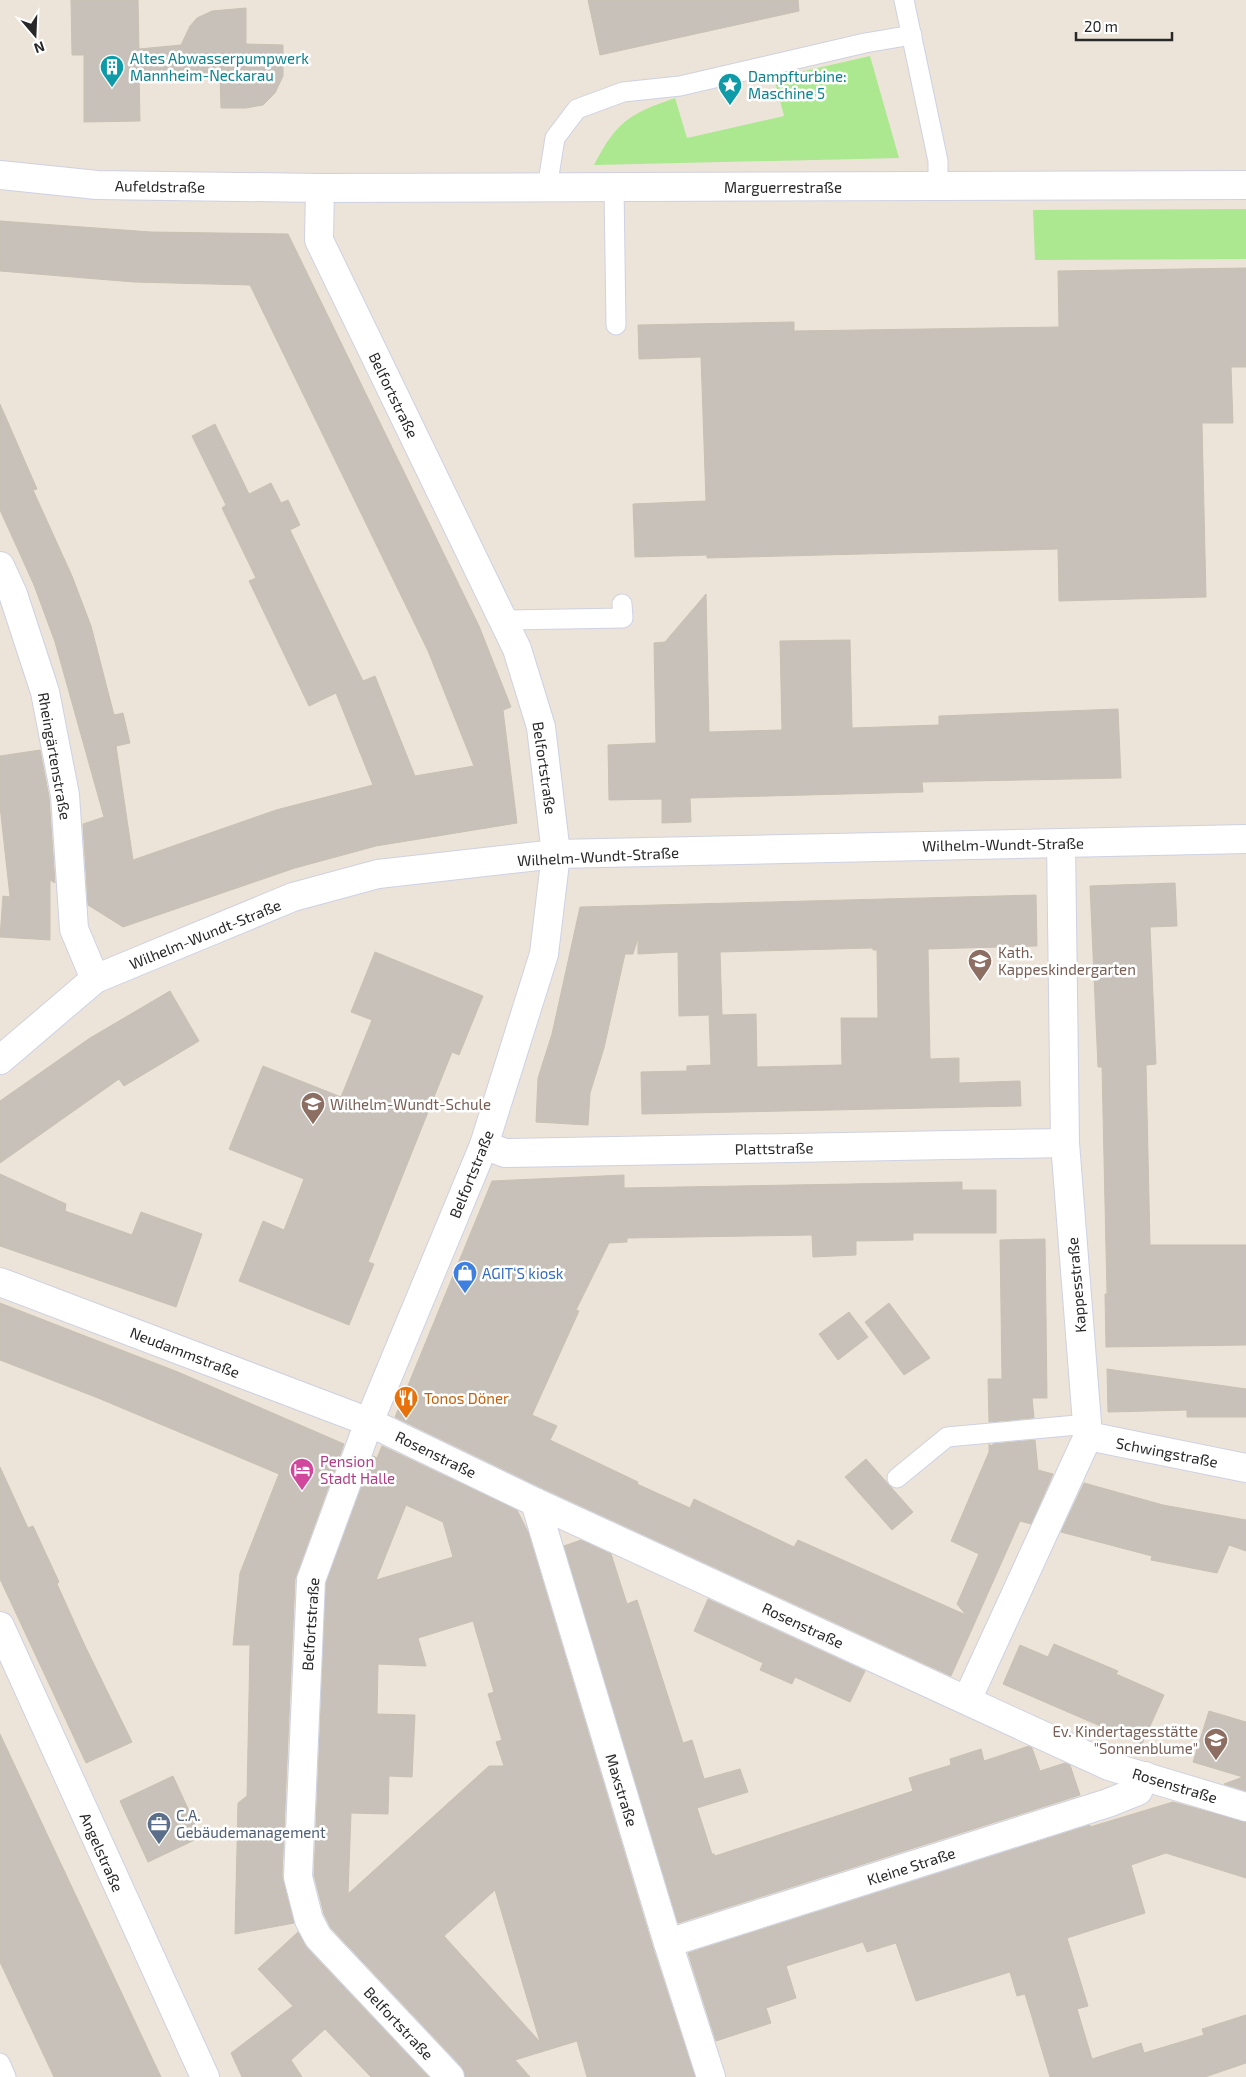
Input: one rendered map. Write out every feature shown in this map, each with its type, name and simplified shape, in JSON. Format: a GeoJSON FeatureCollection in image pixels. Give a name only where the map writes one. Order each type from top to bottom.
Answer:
{"type":"FeatureCollection","features":[{"type":"Feature","properties":{"kind":"street","name":"Aufeldstraße"},"geometry":{"type":"LineString","coordinates":[[0,175],[97,185],[320,188]]}},
{"type":"Feature","properties":{"kind":"street","name":"Marguerrestraße"},"geometry":{"type":"LineString","coordinates":[[320,188],[1246,185]]}},
{"type":"Feature","properties":{"kind":"street","name":"Belfortstraße"},"geometry":{"type":"LineString","coordinates":[[320,188],[319,240],[517,649],[541,727],[556,854],[544,954],[484,1145],[369,1422],[310,1580],[298,1877],[309,1920],[318,1937],[450,2077]]}},
{"type":"Feature","properties":{"kind":"street","name":"Rheingärtenstraße"},"geometry":{"type":"LineString","coordinates":[[0,566],[13,594],[45,692],[65,795],[74,929],[95,979]]}},
{"type":"Feature","properties":{"kind":"street","name":"Wilhelm-Wundt-Straße"},"geometry":{"type":"LineString","coordinates":[[0,1060],[95,979],[293,897],[368,877],[556,854],[1246,839]]}},
{"type":"Feature","properties":{"kind":"street","name":"Kappesstraße"},"geometry":{"type":"LineString","coordinates":[[967,1700],[1088,1430],[1065,1142],[1061,843]]}},
{"type":"Feature","properties":{"kind":"street","name":"Plattstraße"},"geometry":{"type":"LineString","coordinates":[[484,1145],[505,1152],[1065,1142]]}},
{"type":"Feature","properties":{"kind":"street","name":"Neudammstraße"},"geometry":{"type":"LineString","coordinates":[[0,1282],[369,1422]]}},
{"type":"Feature","properties":{"kind":"street","name":"Rosenstraße"},"geometry":{"type":"LineString","coordinates":[[369,1422],[536,1502],[1109,1766],[1246,1807]]}},
{"type":"Feature","properties":{"kind":"street","name":"Schwingstraße"},"geometry":{"type":"LineString","coordinates":[[1088,1430],[1246,1468]]}},
{"type":"Feature","properties":{"kind":"street","name":"Maxstraße"},"geometry":{"type":"LineString","coordinates":[[536,1502],[668,1943],[711,2077]]}},
{"type":"Feature","properties":{"kind":"street","name":"Angelstraße"},"geometry":{"type":"LineString","coordinates":[[0,1626],[205,2077]]}},
{"type":"Feature","properties":{"kind":"street","name":"Kleine Straße"},"geometry":{"type":"LineString","coordinates":[[668,1943],[1108,1803],[1138,1791],[1145,1776]]}},
{"type":"Feature","properties":{"kind":"lane"},"geometry":{"type":"LineString","coordinates":[[904,0],[938,161],[938,185]]}},
{"type":"Feature","properties":{"kind":"lane"},"geometry":{"type":"LineString","coordinates":[[547,188],[555,138],[577,109],[623,92],[680,86],[866,43],[912,35]]}},
{"type":"Feature","properties":{"kind":"lane"},"geometry":{"type":"LineString","coordinates":[[614,187],[616,325]]}},
{"type":"Feature","properties":{"kind":"lane"},"geometry":{"type":"LineString","coordinates":[[504,620],[623,618],[622,604]]}},
{"type":"Feature","properties":{"kind":"lane"},"geometry":{"type":"LineString","coordinates":[[897,1478],[947,1437],[1088,1430]]}},
{"type":"Feature","properties":{"kind":"lane"},"geometry":{"type":"LineString","coordinates":[[0,2063],[6,2077]]}},
{"type":"Feature","properties":{"kind":"green space"},"geometry":{"type":"Polygon","coordinates":[[[870,56],[899,158],[594,165],[610,138],[618,129],[626,121],[646,109],[675,98],[687,138],[784,116],[774,78],[870,56]]]}},
{"type":"Feature","properties":{"kind":"green space"},"geometry":{"type":"Polygon","coordinates":[[[1246,209],[1246,259],[1035,260],[1033,210],[1246,209]]]}},
{"type":"Feature","properties":{"kind":"building"},"geometry":{"type":"Polygon","coordinates":[[[71,0],[138,0],[139,49],[181,45],[190,26],[197,18],[212,11],[246,8],[246,44],[283,45],[283,76],[275,93],[263,105],[246,108],[221,108],[220,78],[139,72],[140,121],[84,122],[84,55],[72,55],[71,0]]]}},
{"type":"Feature","properties":{"kind":"building"},"geometry":{"type":"Polygon","coordinates":[[[588,0],[798,0],[799,11],[600,55],[588,0]]]}},
{"type":"Feature","properties":{"kind":"building"},"geometry":{"type":"Polygon","coordinates":[[[0,221],[151,232],[288,234],[479,626],[511,707],[503,710],[517,823],[376,846],[295,868],[123,927],[88,905],[83,824],[104,817],[55,642],[34,585],[0,510],[0,404],[37,489],[33,490],[72,576],[91,626],[114,715],[123,713],[130,743],[116,746],[133,860],[276,810],[373,785],[336,693],[309,706],[249,581],[256,578],[222,508],[226,505],[192,436],[215,424],[249,494],[271,483],[281,503],[288,500],[300,525],[290,530],[363,681],[375,676],[415,776],[474,766],[428,651],[250,285],[134,282],[0,271],[0,221]]]}},
{"type":"Feature","properties":{"kind":"building"},"geometry":{"type":"Polygon","coordinates":[[[1246,268],[1246,367],[1231,367],[1233,423],[1202,423],[1206,597],[1059,601],[1058,549],[707,558],[707,555],[635,557],[633,504],[706,501],[701,357],[639,359],[638,325],[794,322],[794,331],[1059,327],[1058,271],[1246,268]]]}},
{"type":"Feature","properties":{"kind":"building"},"geometry":{"type":"Polygon","coordinates":[[[706,594],[709,732],[782,730],[780,641],[850,640],[852,728],[939,725],[939,716],[1118,709],[1121,778],[922,782],[923,792],[690,798],[691,822],[662,823],[662,799],[609,800],[608,745],[656,743],[654,643],[665,642],[706,594]]]}},
{"type":"Feature","properties":{"kind":"building"},"geometry":{"type":"Polygon","coordinates":[[[40,750],[49,797],[55,883],[50,880],[50,940],[0,937],[3,896],[10,897],[0,806],[0,756],[40,750]]]}},
{"type":"Feature","properties":{"kind":"building"},"geometry":{"type":"Polygon","coordinates":[[[1175,883],[1177,926],[1150,927],[1156,1064],[1146,1065],[1150,1245],[1246,1245],[1246,1345],[1106,1347],[1105,1294],[1107,1294],[1102,1067],[1098,1067],[1090,886],[1175,883]]]}},
{"type":"Feature","properties":{"kind":"building"},"geometry":{"type":"Polygon","coordinates":[[[1036,895],[1037,946],[928,949],[930,1059],[959,1058],[959,1083],[1020,1081],[1021,1106],[642,1114],[641,1072],[687,1071],[687,1066],[711,1065],[709,1015],[679,1016],[678,952],[638,954],[638,938],[633,954],[625,954],[604,1048],[590,1093],[588,1125],[536,1122],[538,1078],[552,1034],[580,907],[1036,895]],[[873,948],[720,952],[722,1015],[756,1014],[757,1067],[842,1065],[841,1018],[878,1018],[877,950],[873,950],[873,948]]]}},
{"type":"Feature","properties":{"kind":"building"},"geometry":{"type":"Polygon","coordinates":[[[375,952],[483,996],[459,1055],[452,1052],[368,1262],[374,1264],[349,1325],[239,1281],[263,1221],[284,1230],[304,1179],[229,1149],[263,1066],[341,1097],[372,1020],[351,1012],[375,952]]]}},
{"type":"Feature","properties":{"kind":"building"},"geometry":{"type":"Polygon","coordinates":[[[170,991],[199,1041],[124,1086],[119,1079],[0,1163],[0,1101],[90,1038],[170,991]]]}},
{"type":"Feature","properties":{"kind":"building"},"geometry":{"type":"Polygon","coordinates":[[[0,1174],[66,1204],[65,1211],[132,1235],[141,1212],[202,1234],[176,1307],[0,1246],[0,1174]]]}},
{"type":"Feature","properties":{"kind":"building"},"geometry":{"type":"Polygon","coordinates":[[[624,1175],[624,1188],[962,1182],[962,1190],[996,1190],[996,1233],[913,1233],[913,1240],[856,1241],[856,1255],[813,1257],[812,1235],[627,1238],[627,1242],[609,1243],[576,1310],[579,1311],[532,1415],[557,1426],[550,1440],[638,1482],[637,1484],[690,1508],[694,1499],[794,1547],[798,1540],[966,1615],[957,1604],[979,1554],[951,1541],[989,1452],[989,1444],[992,1446],[993,1444],[1035,1440],[1038,1470],[1053,1474],[1031,1524],[1020,1521],[951,1676],[542,1488],[395,1417],[492,1181],[624,1175]]]}},
{"type":"Feature","properties":{"kind":"building"},"geometry":{"type":"Polygon","coordinates":[[[1045,1239],[1047,1398],[1032,1398],[1034,1418],[989,1422],[988,1379],[1002,1379],[1000,1240],[1045,1239]]]}},
{"type":"Feature","properties":{"kind":"building"},"geometry":{"type":"Polygon","coordinates":[[[0,1303],[178,1372],[344,1444],[295,1579],[282,1876],[294,1923],[235,1934],[238,1803],[247,1796],[250,1645],[233,1645],[240,1573],[279,1474],[98,1398],[0,1360],[0,1303]]]}},
{"type":"Feature","properties":{"kind":"building"},"geometry":{"type":"Polygon","coordinates":[[[889,1303],[930,1358],[904,1375],[865,1322],[889,1303]]]}},
{"type":"Feature","properties":{"kind":"building"},"geometry":{"type":"Polygon","coordinates":[[[849,1312],[868,1337],[838,1360],[819,1334],[849,1312]]]}},
{"type":"Feature","properties":{"kind":"building"},"geometry":{"type":"Polygon","coordinates":[[[1107,1369],[1246,1389],[1246,1417],[1187,1417],[1187,1410],[1108,1412],[1107,1369]]]}},
{"type":"Feature","properties":{"kind":"building"},"geometry":{"type":"Polygon","coordinates":[[[382,1446],[517,1510],[528,1532],[653,1948],[695,2077],[587,2077],[577,2041],[515,2060],[530,2077],[465,2077],[461,2066],[331,1928],[324,1914],[314,1875],[326,1583],[373,1456],[377,1458],[382,1446]],[[406,1505],[376,1580],[453,1557],[443,1522],[406,1505]],[[473,1621],[418,1638],[426,1666],[378,1664],[377,1714],[415,1715],[412,1777],[389,1776],[388,1814],[351,1813],[348,1894],[489,1766],[504,1766],[496,1742],[502,1740],[488,1694],[494,1692],[473,1621]],[[495,1890],[444,1936],[540,2042],[495,1890]]]}},
{"type":"Feature","properties":{"kind":"building"},"geometry":{"type":"Polygon","coordinates":[[[866,1459],[913,1512],[892,1530],[845,1477],[866,1459]]]}},
{"type":"Feature","properties":{"kind":"building"},"geometry":{"type":"Polygon","coordinates":[[[0,1467],[28,1528],[33,1526],[59,1582],[57,1584],[85,1646],[132,1742],[86,1763],[0,1579],[0,1467]]]}},
{"type":"Feature","properties":{"kind":"building"},"geometry":{"type":"Polygon","coordinates":[[[1084,1483],[1163,1505],[1246,1520],[1246,1551],[1229,1545],[1217,1573],[1151,1560],[1152,1556],[1061,1532],[1084,1483]]]}},
{"type":"Feature","properties":{"kind":"building"},"geometry":{"type":"Polygon","coordinates":[[[581,1540],[611,1554],[627,1604],[637,1600],[683,1743],[692,1740],[704,1779],[740,1769],[748,1792],[697,1808],[712,1854],[715,1856],[913,1791],[909,1778],[951,1765],[950,1759],[981,1749],[984,1761],[1029,1746],[1032,1748],[1040,1771],[1065,1763],[1070,1765],[1080,1795],[678,1923],[564,1546],[581,1540]]]}},
{"type":"Feature","properties":{"kind":"building"},"geometry":{"type":"Polygon","coordinates":[[[708,1599],[865,1671],[850,1702],[795,1677],[792,1684],[760,1670],[763,1663],[694,1631],[708,1599]]]}},
{"type":"Feature","properties":{"kind":"building"},"geometry":{"type":"Polygon","coordinates":[[[1054,1644],[1118,1671],[1116,1674],[1164,1695],[1142,1744],[1003,1684],[1020,1645],[1048,1657],[1054,1644]]]}},
{"type":"Feature","properties":{"kind":"building"},"geometry":{"type":"Polygon","coordinates":[[[1209,1711],[1246,1722],[1246,1791],[1224,1784],[1243,1777],[1193,1762],[1209,1711]]]}},
{"type":"Feature","properties":{"kind":"building"},"geometry":{"type":"Polygon","coordinates":[[[0,1734],[161,2077],[54,2077],[0,1962],[0,1734]]]}},
{"type":"Feature","properties":{"kind":"building"},"geometry":{"type":"Polygon","coordinates":[[[173,1776],[201,1837],[148,1862],[120,1801],[173,1776]]]}},
{"type":"Feature","properties":{"kind":"building"},"geometry":{"type":"Polygon","coordinates":[[[1173,1802],[1246,1822],[1246,1878],[1166,1853],[1131,1865],[1145,1913],[1067,1938],[1088,2006],[1077,2009],[1092,2059],[1141,2043],[1144,2053],[1204,2035],[1202,2029],[1246,2015],[1246,2063],[1205,2077],[1050,2077],[1025,1994],[1017,1996],[1010,1972],[916,2001],[896,1943],[867,1952],[863,1942],[786,1966],[796,1998],[766,2008],[771,2023],[716,2041],[688,1953],[1090,1825],[1090,1827],[1173,1802]]]}},
{"type":"Feature","properties":{"kind":"building"},"geometry":{"type":"Polygon","coordinates":[[[298,1932],[307,1948],[429,2077],[371,2077],[325,2029],[291,2060],[302,2077],[242,2077],[231,2053],[293,2006],[258,1969],[298,1932]]]}},
{"type":"Feature","properties":{"kind":"place","name":"Altes Abwasserpumpwerk Mannheim-Neckarau"},"geometry":{"type":"Point","coordinates":[112,88]}},
{"type":"Feature","properties":{"kind":"place","name":"Dampfturbine: Maschine 5"},"geometry":{"type":"Point","coordinates":[730,106]}},
{"type":"Feature","properties":{"kind":"place","name":"Kath. Kappeskindergarten"},"geometry":{"type":"Point","coordinates":[980,982]}},
{"type":"Feature","properties":{"kind":"place","name":"Wilhelm-Wundt-Schule"},"geometry":{"type":"Point","coordinates":[313,1125]}},
{"type":"Feature","properties":{"kind":"place","name":"AGIT‘S kiosk"},"geometry":{"type":"Point","coordinates":[465,1294]}},
{"type":"Feature","properties":{"kind":"place","name":"Tonos Döner"},"geometry":{"type":"Point","coordinates":[406,1419]}},
{"type":"Feature","properties":{"kind":"place","name":"Pension Stadt Halle"},"geometry":{"type":"Point","coordinates":[302,1491]}},
{"type":"Feature","properties":{"kind":"place","name":"Ev. Kindertagesstätte \"Sonnenblume\""},"geometry":{"type":"Point","coordinates":[1216,1761]}},
{"type":"Feature","properties":{"kind":"place","name":"C.A. Gebäudemanagement"},"geometry":{"type":"Point","coordinates":[159,1845]}}]}
